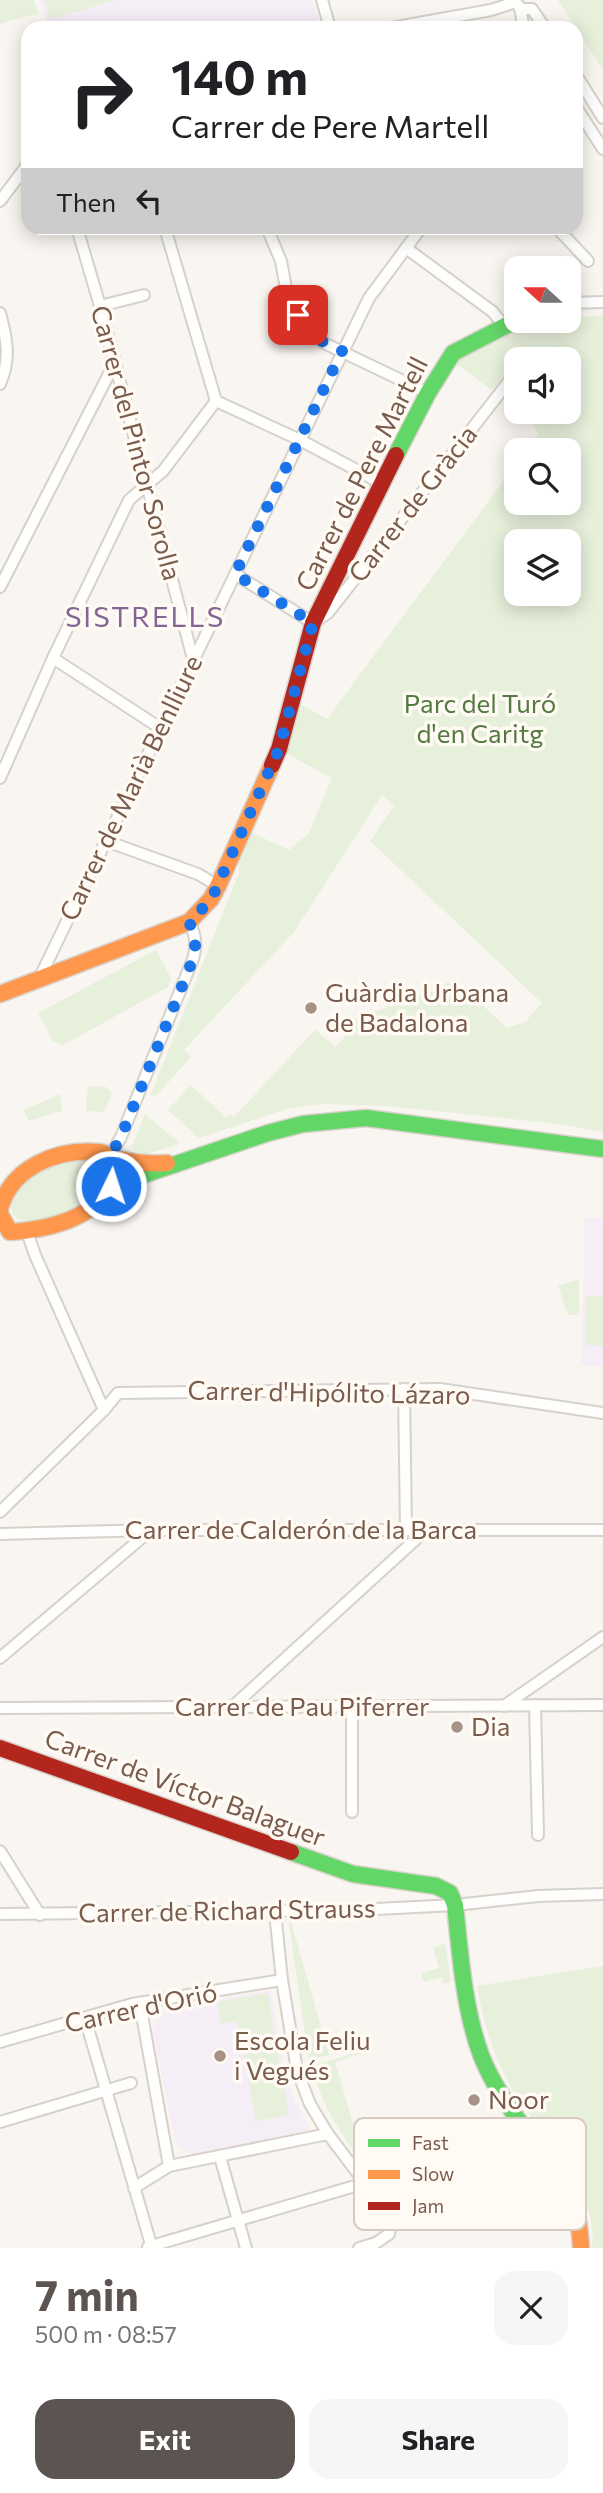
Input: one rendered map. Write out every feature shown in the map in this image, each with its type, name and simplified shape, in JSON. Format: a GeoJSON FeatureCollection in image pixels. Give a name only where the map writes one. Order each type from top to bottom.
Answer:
{"type":"FeatureCollection","features":[{"type":"Feature","properties":{"kind":"street"},"geometry":{"type":"LineString","coordinates":[[322,0],[328,21]]}},
{"type":"Feature","properties":{"kind":"street"},"geometry":{"type":"LineString","coordinates":[[431,21],[517,4],[532,9],[540,21]]}},
{"type":"Feature","properties":{"kind":"street"},"geometry":{"type":"LineString","coordinates":[[583,87],[603,118]]}},
{"type":"Feature","properties":{"kind":"street"},"geometry":{"type":"LineString","coordinates":[[583,118],[603,149]]}},
{"type":"Feature","properties":{"kind":"street"},"geometry":{"type":"LineString","coordinates":[[0,201],[21,173]]}},
{"type":"Feature","properties":{"kind":"street","name":"Carrer del Pintor Sorolla"},"geometry":{"type":"LineString","coordinates":[[79,235],[193,659]]}},
{"type":"Feature","properties":{"kind":"street"},"geometry":{"type":"LineString","coordinates":[[166,235],[216,401],[300,439],[381,483]]}},
{"type":"Feature","properties":{"kind":"street"},"geometry":{"type":"LineString","coordinates":[[270,235],[281,261],[288,299],[306,330],[326,344],[428,393]]}},
{"type":"Feature","properties":{"kind":"street","name":"Carrer de Marià Benlliure"},"geometry":{"type":"LineString","coordinates":[[39,979],[342,351],[369,298],[416,235]]}},
{"type":"Feature","properties":{"kind":"street"},"geometry":{"type":"LineString","coordinates":[[564,235],[588,261]]}},
{"type":"Feature","properties":{"kind":"street"},"geometry":{"type":"LineString","coordinates":[[406,248],[504,319]]}},
{"type":"Feature","properties":{"kind":"street"},"geometry":{"type":"LineString","coordinates":[[100,306],[144,295]]}},
{"type":"Feature","properties":{"kind":"street"},"geometry":{"type":"LineString","coordinates":[[581,303],[603,302]]}},
{"type":"Feature","properties":{"kind":"street"},"geometry":{"type":"LineString","coordinates":[[0,316],[8,347],[7,368],[0,384]]}},
{"type":"Feature","properties":{"kind":"street","name":"Carrer de Pere Martell"},"geometry":{"type":"LineString","coordinates":[[0,994],[189,922],[211,900],[279,749],[313,623],[381,483],[428,393],[453,353],[504,327]]}},
{"type":"Feature","properties":{"kind":"street"},"geometry":{"type":"LineString","coordinates":[[0,587],[114,364]]}},
{"type":"Feature","properties":{"kind":"street","name":"Carrer de Gràcia"},"geometry":{"type":"LineString","coordinates":[[313,623],[328,613],[504,388]]}},
{"type":"Feature","properties":{"kind":"street"},"geometry":{"type":"LineString","coordinates":[[0,778],[129,500],[163,471],[216,401]]}},
{"type":"Feature","properties":{"kind":"street"},"geometry":{"type":"LineString","coordinates":[[235,574],[313,623]]}},
{"type":"Feature","properties":{"kind":"street"},"geometry":{"type":"LineString","coordinates":[[54,658],[160,728]]}},
{"type":"Feature","properties":{"kind":"street"},"geometry":{"type":"LineString","coordinates":[[106,841],[198,874],[218,886]]}},
{"type":"Feature","properties":{"kind":"street"},"geometry":{"type":"LineString","coordinates":[[111,1186],[113,1157],[196,949],[189,922]]}},
{"type":"Feature","properties":{"kind":"street"},"geometry":{"type":"LineString","coordinates":[[12,1233],[64,1223],[91,1207],[111,1186],[151,1174],[180,1161],[303,1124],[366,1118],[603,1149]]}},
{"type":"Feature","properties":{"kind":"street"},"geometry":{"type":"LineString","coordinates":[[104,1410],[35,1255],[12,1233],[0,1204],[12,1183],[43,1160],[76,1152],[100,1152],[152,1164],[180,1161]]}},
{"type":"Feature","properties":{"kind":"street"},"geometry":{"type":"LineString","coordinates":[[404,1389],[406,1529]]}},
{"type":"Feature","properties":{"kind":"street","name":"Carrer d'Hipólito Lázaro"},"geometry":{"type":"LineString","coordinates":[[0,1512],[118,1393],[440,1389],[603,1413]]}},
{"type":"Feature","properties":{"kind":"street"},"geometry":{"type":"LineString","coordinates":[[0,1658],[151,1530]]}},
{"type":"Feature","properties":{"kind":"street","name":"Carrer de Calderón de la Barca"},"geometry":{"type":"LineString","coordinates":[[0,1534],[151,1530],[603,1531]]}},
{"type":"Feature","properties":{"kind":"street"},"geometry":{"type":"LineString","coordinates":[[231,1707],[426,1530]]}},
{"type":"Feature","properties":{"kind":"street"},"geometry":{"type":"LineString","coordinates":[[504,1706],[603,1637]]}},
{"type":"Feature","properties":{"kind":"street"},"geometry":{"type":"LineString","coordinates":[[536,1705],[538,1835]]}},
{"type":"Feature","properties":{"kind":"street","name":"Carrer de Pau Piferrer"},"geometry":{"type":"LineString","coordinates":[[0,1708],[603,1705]]}},
{"type":"Feature","properties":{"kind":"street"},"geometry":{"type":"LineString","coordinates":[[352,1707],[352,1812]]}},
{"type":"Feature","properties":{"kind":"street","name":"Carrer de Víctor Balaguer"},"geometry":{"type":"LineString","coordinates":[[0,1748],[353,1874],[436,1886],[450,1893],[454,1905]]}},
{"type":"Feature","properties":{"kind":"street"},"geometry":{"type":"LineString","coordinates":[[0,1851],[40,1914]]}},
{"type":"Feature","properties":{"kind":"street","name":"Carrer de Richard Strauss"},"geometry":{"type":"LineString","coordinates":[[0,1914],[275,1912],[454,1905],[537,1896],[603,1894]]}},
{"type":"Feature","properties":{"kind":"street"},"geometry":{"type":"LineString","coordinates":[[454,1905],[464,1987],[481,2055],[518,2118]]}},
{"type":"Feature","properties":{"kind":"street"},"geometry":{"type":"LineString","coordinates":[[275,1912],[282,1980],[297,2070],[310,2104],[354,2168]]}},
{"type":"Feature","properties":{"kind":"street","name":"Carrer d'Orió"},"geometry":{"type":"LineString","coordinates":[[0,2042],[132,2004],[282,1980]]}},
{"type":"Feature","properties":{"kind":"street"},"geometry":{"type":"LineString","coordinates":[[140,2004],[169,2166]]}},
{"type":"Feature","properties":{"kind":"street"},"geometry":{"type":"LineString","coordinates":[[85,2018],[150,2247],[354,2186]]}},
{"type":"Feature","properties":{"kind":"street"},"geometry":{"type":"LineString","coordinates":[[0,2122],[131,2083]]}},
{"type":"Feature","properties":{"kind":"street"},"geometry":{"type":"LineString","coordinates":[[134,2188],[169,2166],[328,2134]]}},
{"type":"Feature","properties":{"kind":"street"},"geometry":{"type":"LineString","coordinates":[[220,2157],[246,2248]]}},
{"type":"Feature","properties":{"kind":"street"},"geometry":{"type":"LineString","coordinates":[[360,2248],[381,2241],[390,2230]]}},
{"type":"Feature","properties":{"kind":"street"},"geometry":{"type":"LineString","coordinates":[[580,2230],[581,2248]]}},
{"type":"Feature","properties":{"kind":"shaded area"},"geometry":{"type":"Polygon","coordinates":[[[40,0],[312,0],[318,19],[316,21],[47,21],[40,0]]]}},
{"type":"Feature","properties":{"kind":"shaded area"},"geometry":{"type":"Polygon","coordinates":[[[585,1218],[603,1218],[603,1366],[581,1365],[585,1218]]]}},
{"type":"Feature","properties":{"kind":"shaded area","name":"Escola Feliu i Vegués"},"geometry":{"type":"Polygon","coordinates":[[[271,1990],[285,2073],[295,2101],[311,2130],[194,2156],[176,2144],[152,2028],[166,2008],[271,1990]]]}},
{"type":"Feature","properties":{"kind":"green space"},"geometry":{"type":"Polygon","coordinates":[[[0,0],[34,0],[38,13],[0,24],[0,0]]]}},
{"type":"Feature","properties":{"kind":"green space"},"geometry":{"type":"Polygon","coordinates":[[[45,0],[117,0],[50,19],[45,0]]]}},
{"type":"Feature","properties":{"kind":"green space"},"geometry":{"type":"Polygon","coordinates":[[[558,0],[603,0],[603,70],[583,39],[583,21],[572,21],[558,0]]]}},
{"type":"Feature","properties":{"kind":"green space","name":"Parc del Turó d'en Caritg"},"geometry":{"type":"Polygon","coordinates":[[[603,315],[603,1132],[559,1124],[388,1106],[321,1104],[286,1109],[199,1138],[168,1110],[191,1085],[226,1118],[231,1114],[234,1117],[315,1030],[336,1047],[348,1033],[354,1019],[436,990],[448,982],[480,1003],[507,1028],[525,1022],[542,1003],[370,841],[394,806],[382,795],[294,932],[184,1050],[191,1057],[155,1097],[151,1094],[239,873],[239,855],[250,832],[289,850],[309,833],[332,778],[285,753],[300,704],[327,719],[504,480],[504,515],[581,515],[581,438],[535,438],[538,434],[534,424],[581,424],[581,347],[504,347],[504,377],[492,390],[454,362],[487,342],[512,333],[581,333],[581,318],[603,315]]]}},
{"type":"Feature","properties":{"kind":"green space"},"geometry":{"type":"Polygon","coordinates":[[[156,950],[171,978],[168,987],[63,1045],[53,1041],[38,1013],[156,950]]]}},
{"type":"Feature","properties":{"kind":"green space"},"geometry":{"type":"Polygon","coordinates":[[[88,1086],[106,1087],[111,1092],[103,1112],[86,1111],[88,1086]]]}},
{"type":"Feature","properties":{"kind":"green space"},"geometry":{"type":"Polygon","coordinates":[[[60,1094],[62,1111],[29,1121],[24,1110],[60,1094]]]}},
{"type":"Feature","properties":{"kind":"green space"},"geometry":{"type":"Polygon","coordinates":[[[145,1114],[179,1144],[147,1154],[134,1151],[132,1146],[145,1114]]]}},
{"type":"Feature","properties":{"kind":"green space"},"geometry":{"type":"Polygon","coordinates":[[[89,1159],[101,1166],[105,1177],[91,1197],[66,1213],[51,1218],[25,1221],[14,1216],[11,1208],[13,1199],[27,1182],[62,1162],[89,1159]]]}},
{"type":"Feature","properties":{"kind":"green space"},"geometry":{"type":"Polygon","coordinates":[[[579,1279],[579,1315],[568,1315],[558,1286],[579,1279]]]}},
{"type":"Feature","properties":{"kind":"green space"},"geometry":{"type":"Polygon","coordinates":[[[586,1296],[603,1296],[603,1346],[586,1345],[586,1296]]]}},
{"type":"Feature","properties":{"kind":"green space"},"geometry":{"type":"Polygon","coordinates":[[[291,1922],[329,2055],[309,2061],[289,1923],[291,1922]]]}},
{"type":"Feature","properties":{"kind":"green space"},"geometry":{"type":"Polygon","coordinates":[[[445,1944],[451,1982],[444,1984],[442,1977],[424,1982],[421,1973],[439,1968],[433,1947],[445,1944]]]}},
{"type":"Feature","properties":{"kind":"green space"},"geometry":{"type":"Polygon","coordinates":[[[603,1966],[603,2248],[592,2248],[592,2225],[586,2203],[586,2118],[533,2118],[509,2083],[498,2060],[489,2036],[477,1986],[603,1966]]]}},
{"type":"Feature","properties":{"kind":"green space"},"geometry":{"type":"Polygon","coordinates":[[[268,1993],[276,2044],[242,2050],[237,2021],[221,2024],[217,2002],[268,1993]]]}},
{"type":"Feature","properties":{"kind":"green space"},"geometry":{"type":"Polygon","coordinates":[[[362,2037],[367,2052],[335,2062],[354,2127],[354,2151],[332,2118],[311,2066],[359,2052],[357,2039],[362,2037]]]}},
{"type":"Feature","properties":{"kind":"green space"},"geometry":{"type":"Polygon","coordinates":[[[277,2047],[289,2115],[256,2121],[243,2053],[277,2047]]]}},
{"type":"Feature","properties":{"kind":"traffic: fast"},"geometry":{"type":"LineString","coordinates":[[396,455],[428,393],[453,353],[504,327]]}},
{"type":"Feature","properties":{"kind":"traffic: fast"},"geometry":{"type":"LineString","coordinates":[[111,1186],[268,1133],[303,1124],[366,1118],[603,1149]]}},
{"type":"Feature","properties":{"kind":"traffic: fast"},"geometry":{"type":"LineString","coordinates":[[291,1852],[353,1874],[436,1886],[450,1893],[455,1905],[461,1961],[475,2038],[487,2069],[517,2118]]}},
{"type":"Feature","properties":{"kind":"traffic: slow"},"geometry":{"type":"LineString","coordinates":[[0,994],[189,922],[211,899],[218,886],[272,765]]}},
{"type":"Feature","properties":{"kind":"traffic: slow"},"geometry":{"type":"LineString","coordinates":[[0,1209],[6,1194],[25,1171],[53,1157],[68,1153],[99,1152],[131,1161],[167,1163]]}},
{"type":"Feature","properties":{"kind":"traffic: slow"},"geometry":{"type":"LineString","coordinates":[[0,1214],[10,1232],[52,1226],[80,1215],[102,1198],[110,1186],[115,1159]]}},
{"type":"Feature","properties":{"kind":"traffic: slow"},"geometry":{"type":"LineString","coordinates":[[580,2230],[581,2248]]}},
{"type":"Feature","properties":{"kind":"traffic: jam"},"geometry":{"type":"LineString","coordinates":[[272,765],[279,749],[313,623],[396,455]]}},
{"type":"Feature","properties":{"kind":"traffic: jam"},"geometry":{"type":"LineString","coordinates":[[0,1748],[291,1852]]}},
{"type":"Feature","properties":{"kind":"place","name":"Guàrdia Urbana de Badalona"},"geometry":{"type":"Point","coordinates":[311,1008]}},
{"type":"Feature","properties":{"kind":"place","name":"Dia"},"geometry":{"type":"Point","coordinates":[457,1727]}},
{"type":"Feature","properties":{"kind":"place","name":"Escola Feliu i Vegués"},"geometry":{"type":"Point","coordinates":[220,2056]}},
{"type":"Feature","properties":{"kind":"place","name":"Noor"},"geometry":{"type":"Point","coordinates":[474,2100]}},
{"type":"Feature","properties":{"kind":"district","name":"SISTRELLS"},"geometry":{"type":"Point","coordinates":[145,617]}},
{"type":"Feature","properties":{"kind":"route"},"geometry":{"type":"LineString","coordinates":[[111,1186],[115,1159],[111,1155],[121,1137],[196,949],[189,922],[211,900],[279,749],[313,623],[235,574],[342,351],[306,330],[298,315]]}}]}
